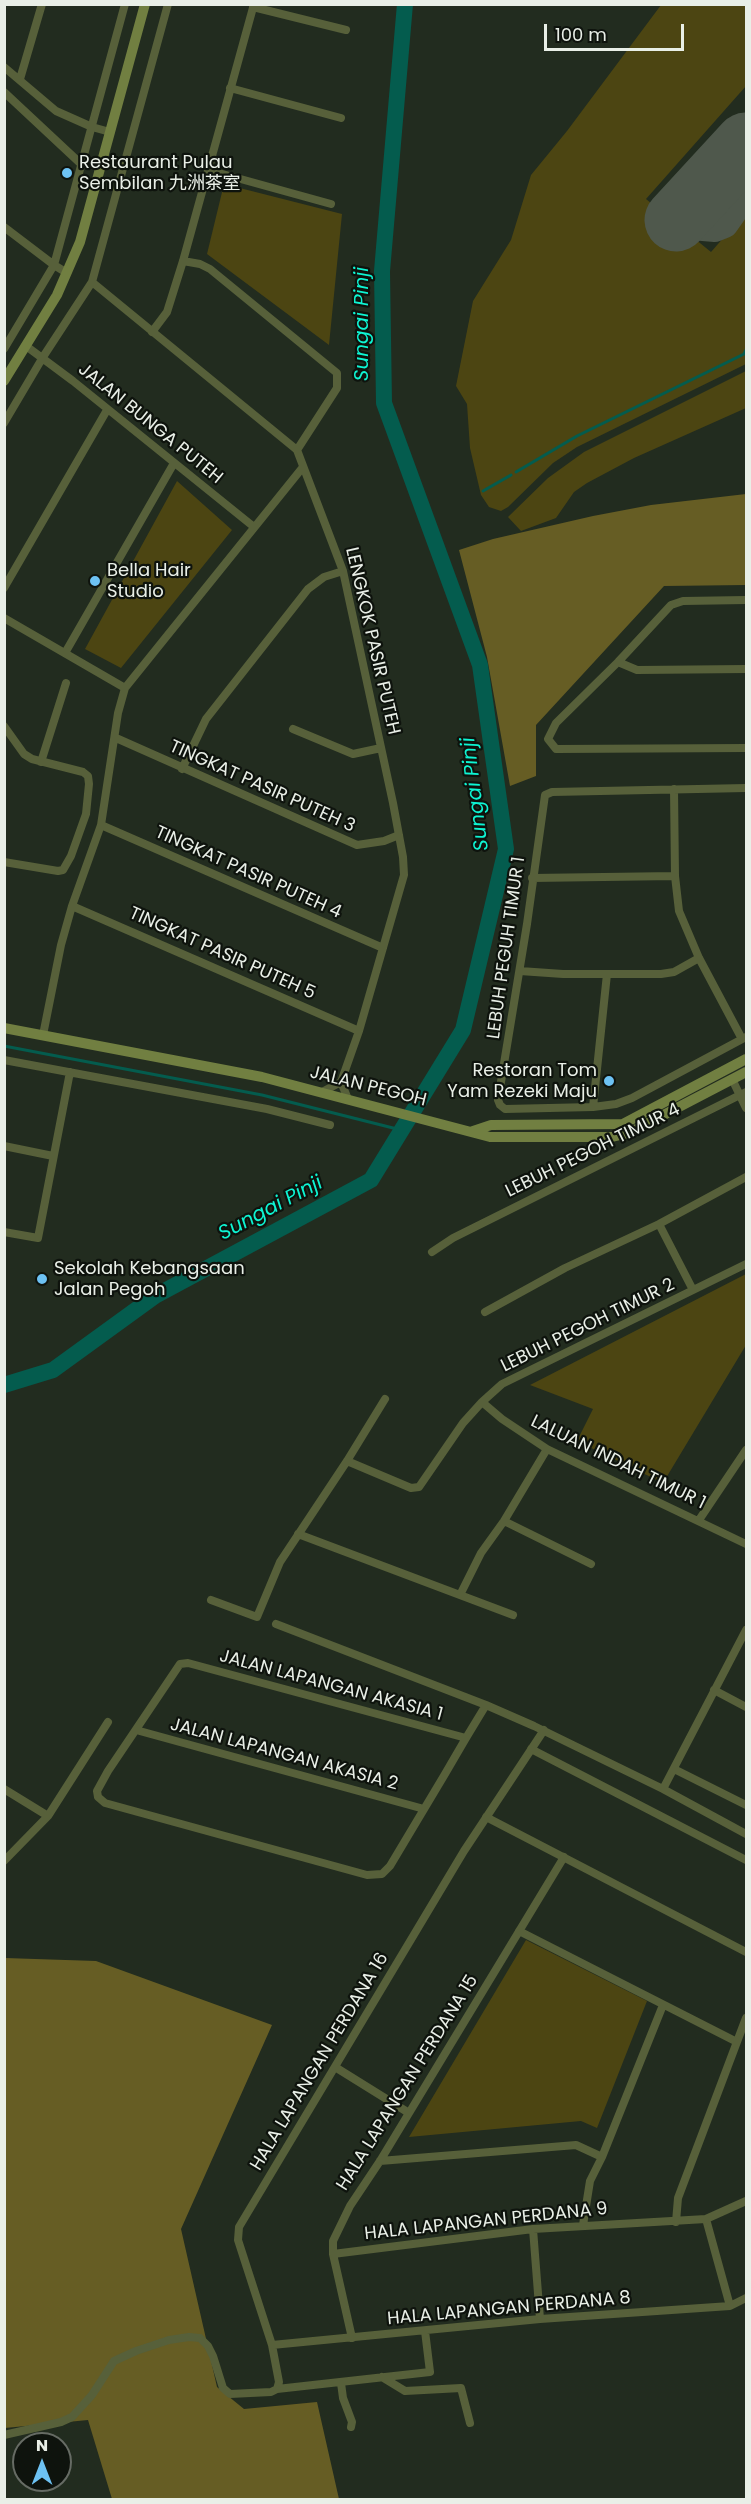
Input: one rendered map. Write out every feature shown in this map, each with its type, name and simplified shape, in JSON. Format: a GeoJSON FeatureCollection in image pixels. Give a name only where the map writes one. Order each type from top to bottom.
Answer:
{"type":"FeatureCollection","features":[{"type":"Feature","properties":{"kind":"street"},"geometry":{"type":"LineString","coordinates":[[20,79],[42,4]]}},
{"type":"Feature","properties":{"kind":"street"},"geometry":{"type":"LineString","coordinates":[[4,349],[54,266],[80,163],[125,4]]}},
{"type":"Feature","properties":{"kind":"street"},"geometry":{"type":"LineString","coordinates":[[4,381],[57,295],[80,242],[145,4]]}},
{"type":"Feature","properties":{"kind":"street"},"geometry":{"type":"LineString","coordinates":[[4,423],[43,357],[92,282],[168,4]]}},
{"type":"Feature","properties":{"kind":"street"},"geometry":{"type":"LineString","coordinates":[[152,332],[167,312],[183,261],[253,6],[345,30]]}},
{"type":"Feature","properties":{"kind":"street"},"geometry":{"type":"LineString","coordinates":[[4,67],[56,111],[92,127],[110,132]]}},
{"type":"Feature","properties":{"kind":"street"},"geometry":{"type":"LineString","coordinates":[[230,88],[340,118]]}},
{"type":"Feature","properties":{"kind":"street"},"geometry":{"type":"LineString","coordinates":[[4,92],[80,163]]}},
{"type":"Feature","properties":{"kind":"street"},"geometry":{"type":"LineString","coordinates":[[208,170],[331,204]]}},
{"type":"Feature","properties":{"kind":"street"},"geometry":{"type":"LineString","coordinates":[[4,227],[54,266],[67,273]]}},
{"type":"Feature","properties":{"kind":"street"},"geometry":{"type":"LineString","coordinates":[[92,282],[297,450],[338,388],[337,373],[210,268],[183,261]]}},
{"type":"Feature","properties":{"kind":"street","name":"JALAN BUNGA PUTEH"},"geometry":{"type":"LineString","coordinates":[[26,346],[43,357],[254,527]]}},
{"type":"Feature","properties":{"kind":"street"},"geometry":{"type":"LineString","coordinates":[[4,588],[107,410]]}},
{"type":"Feature","properties":{"kind":"street","name":"LENGKOK PASIR PUTEH"},"geometry":{"type":"LineString","coordinates":[[297,450],[344,571],[399,836],[404,874],[359,1031],[340,1082]]}},
{"type":"Feature","properties":{"kind":"street"},"geometry":{"type":"LineString","coordinates":[[65,653],[174,463]]}},
{"type":"Feature","properties":{"kind":"street"},"geometry":{"type":"LineString","coordinates":[[43,1035],[61,945],[72,906],[101,825],[118,713],[125,688],[303,467]]}},
{"type":"Feature","properties":{"kind":"street"},"geometry":{"type":"LineString","coordinates":[[182,769],[206,719],[308,589],[324,577],[344,571]]}},
{"type":"Feature","properties":{"kind":"street"},"geometry":{"type":"LineString","coordinates":[[747,600],[682,601],[671,604],[618,662],[556,723],[548,739],[556,749],[747,748]]}},
{"type":"Feature","properties":{"kind":"street"},"geometry":{"type":"LineString","coordinates":[[4,618],[125,688]]}},
{"type":"Feature","properties":{"kind":"street"},"geometry":{"type":"LineString","coordinates":[[618,662],[637,670],[747,669]]}},
{"type":"Feature","properties":{"kind":"street"},"geometry":{"type":"LineString","coordinates":[[41,762],[66,683]]}},
{"type":"Feature","properties":{"kind":"street"},"geometry":{"type":"LineString","coordinates":[[4,726],[24,754],[41,762],[83,772],[88,776],[86,814],[71,856],[63,870],[58,872],[4,862]]}},
{"type":"Feature","properties":{"kind":"street"},"geometry":{"type":"LineString","coordinates":[[293,729],[353,754],[381,748]]}},
{"type":"Feature","properties":{"kind":"street","name":"TINGKAT PASIR PUTEH 3"},"geometry":{"type":"LineString","coordinates":[[116,738],[357,845],[399,836]]}},
{"type":"Feature","properties":{"kind":"street"},"geometry":{"type":"LineString","coordinates":[[608,974],[593,1107],[615,1104],[632,1098],[744,1038],[699,958],[680,911],[675,876],[674,789],[747,788]]}},
{"type":"Feature","properties":{"kind":"street","name":"LEBUH PEGUH TIMUR 1"},"geometry":{"type":"LineString","coordinates":[[593,1107],[505,1109],[498,1101],[520,971],[545,795],[552,792],[674,789]]}},
{"type":"Feature","properties":{"kind":"street","name":"TINGKAT PASIR PUTEH 4"},"geometry":{"type":"LineString","coordinates":[[101,825],[383,948]]}},
{"type":"Feature","properties":{"kind":"street"},"geometry":{"type":"LineString","coordinates":[[532,878],[675,876]]}},
{"type":"Feature","properties":{"kind":"street","name":"TINGKAT PASIR PUTEH 5"},"geometry":{"type":"LineString","coordinates":[[72,906],[359,1031]]}},
{"type":"Feature","properties":{"kind":"street"},"geometry":{"type":"LineString","coordinates":[[520,971],[608,974],[674,972],[699,958]]}},
{"type":"Feature","properties":{"kind":"street","name":"JALAN PEGOH"},"geometry":{"type":"LineString","coordinates":[[4,1028],[262,1077],[473,1131],[491,1125],[623,1124],[747,1060]]}},
{"type":"Feature","properties":{"kind":"street"},"geometry":{"type":"LineString","coordinates":[[4,1060],[267,1109],[330,1125]]}},
{"type":"Feature","properties":{"kind":"street"},"geometry":{"type":"LineString","coordinates":[[732,1079],[736,1069],[747,1060]]}},
{"type":"Feature","properties":{"kind":"street"},"geometry":{"type":"LineString","coordinates":[[4,1232],[38,1238],[70,1072]]}},
{"type":"Feature","properties":{"kind":"street"},"geometry":{"type":"LineString","coordinates":[[473,1131],[490,1137],[612,1137],[629,1133],[747,1072]]}},
{"type":"Feature","properties":{"kind":"street"},"geometry":{"type":"LineString","coordinates":[[701,1082],[720,1077],[732,1079],[743,1093],[747,1108]]}},
{"type":"Feature","properties":{"kind":"street"},"geometry":{"type":"LineString","coordinates":[[322,1092],[340,1082],[349,1099]]}},
{"type":"Feature","properties":{"kind":"street","name":"LEBUH PEGOH TIMUR 4"},"geometry":{"type":"LineString","coordinates":[[432,1252],[453,1238],[743,1093]]}},
{"type":"Feature","properties":{"kind":"street"},"geometry":{"type":"LineString","coordinates":[[4,1146],[53,1156]]}},
{"type":"Feature","properties":{"kind":"street"},"geometry":{"type":"LineString","coordinates":[[485,1312],[566,1268],[659,1224],[747,1177]]}},
{"type":"Feature","properties":{"kind":"street"},"geometry":{"type":"LineString","coordinates":[[659,1224],[693,1290]]}},
{"type":"Feature","properties":{"kind":"street","name":"LEBUH PEGOH TIMUR 2"},"geometry":{"type":"LineString","coordinates":[[347,1461],[411,1488],[419,1487],[463,1423],[502,1384],[747,1264]]}},
{"type":"Feature","properties":{"kind":"street"},"geometry":{"type":"LineString","coordinates":[[211,1600],[257,1617],[280,1562],[385,1399]]}},
{"type":"Feature","properties":{"kind":"street","name":"LALUAN INDAH TIMUR 1"},"geometry":{"type":"LineString","coordinates":[[482,1402],[502,1419],[547,1449],[747,1544]]}},
{"type":"Feature","properties":{"kind":"street"},"geometry":{"type":"LineString","coordinates":[[459,1595],[481,1553],[504,1521],[547,1449]]}},
{"type":"Feature","properties":{"kind":"street"},"geometry":{"type":"LineString","coordinates":[[699,1520],[747,1450]]}},
{"type":"Feature","properties":{"kind":"street"},"geometry":{"type":"LineString","coordinates":[[504,1521],[591,1564]]}},
{"type":"Feature","properties":{"kind":"street"},"geometry":{"type":"LineString","coordinates":[[298,1534],[513,1615]]}},
{"type":"Feature","properties":{"kind":"street"},"geometry":{"type":"LineString","coordinates":[[276,1624],[486,1705],[663,1789],[747,1834]]}},
{"type":"Feature","properties":{"kind":"street"},"geometry":{"type":"LineString","coordinates":[[663,1789],[747,1630]]}},
{"type":"Feature","properties":{"kind":"street","name":"JALAN LAPANGAN AKASIA 1"},"geometry":{"type":"LineString","coordinates":[[136,1730],[180,1664],[188,1663],[466,1738]]}},
{"type":"Feature","properties":{"kind":"street"},"geometry":{"type":"LineString","coordinates":[[714,1690],[747,1707]]}},
{"type":"Feature","properties":{"kind":"street"},"geometry":{"type":"LineString","coordinates":[[136,1730],[97,1791],[98,1797],[105,1803],[367,1875],[382,1874],[390,1866],[486,1705]]}},
{"type":"Feature","properties":{"kind":"street"},"geometry":{"type":"LineString","coordinates":[[4,1862],[48,1816],[108,1722]]}},
{"type":"Feature","properties":{"kind":"street","name":"JALAN LAPANGAN AKASIA 2"},"geometry":{"type":"LineString","coordinates":[[136,1730],[424,1809]]}},
{"type":"Feature","properties":{"kind":"street","name":"HALA LAPANGAN PERDANA 16"},"geometry":{"type":"LineString","coordinates":[[277,2389],[279,2382],[272,2345],[238,2240],[239,2227],[486,1816],[544,1731]]}},
{"type":"Feature","properties":{"kind":"street"},"geometry":{"type":"LineString","coordinates":[[531,1749],[747,1860]]}},
{"type":"Feature","properties":{"kind":"street"},"geometry":{"type":"LineString","coordinates":[[674,1769],[747,1805]]}},
{"type":"Feature","properties":{"kind":"street"},"geometry":{"type":"LineString","coordinates":[[4,1789],[48,1816]]}},
{"type":"Feature","properties":{"kind":"street"},"geometry":{"type":"LineString","coordinates":[[486,1816],[747,1952]]}},
{"type":"Feature","properties":{"kind":"street","name":"HALA LAPANGAN PERDANA 15"},"geometry":{"type":"LineString","coordinates":[[352,2338],[333,2254],[333,2241],[340,2225],[564,1857]]}},
{"type":"Feature","properties":{"kind":"street"},"geometry":{"type":"LineString","coordinates":[[519,1931],[737,2042]]}},
{"type":"Feature","properties":{"kind":"street"},"geometry":{"type":"LineString","coordinates":[[583,2225],[590,2181],[602,2157],[663,2005]]}},
{"type":"Feature","properties":{"kind":"street"},"geometry":{"type":"LineString","coordinates":[[676,2222],[678,2198],[747,2018]]}},
{"type":"Feature","properties":{"kind":"street"},"geometry":{"type":"LineString","coordinates":[[335,2067],[409,2113]]}},
{"type":"Feature","properties":{"kind":"street"},"geometry":{"type":"LineString","coordinates":[[380,2161],[576,2145],[602,2157]]}},
{"type":"Feature","properties":{"kind":"street","name":"HALA LAPANGAN PERDANA 9"},"geometry":{"type":"LineString","coordinates":[[333,2254],[533,2229],[706,2219],[747,2201]]}},
{"type":"Feature","properties":{"kind":"street"},"geometry":{"type":"LineString","coordinates":[[706,2219],[730,2306]]}},
{"type":"Feature","properties":{"kind":"street"},"geometry":{"type":"LineString","coordinates":[[533,2229],[540,2319]]}},
{"type":"Feature","properties":{"kind":"street","name":"HALA LAPANGAN PERDANA 8"},"geometry":{"type":"LineString","coordinates":[[272,2345],[540,2319],[730,2306],[747,2298]]}},
{"type":"Feature","properties":{"kind":"street"},"geometry":{"type":"LineString","coordinates":[[4,2435],[61,2422],[72,2417],[92,2395],[114,2361],[169,2340],[200,2338],[208,2346],[213,2356],[223,2388],[230,2394],[271,2392],[277,2389],[340,2384],[430,2372],[425,2331]]}},
{"type":"Feature","properties":{"kind":"street"},"geometry":{"type":"LineString","coordinates":[[382,2378],[405,2391],[461,2388],[470,2423]]}},
{"type":"Feature","properties":{"kind":"street"},"geometry":{"type":"LineString","coordinates":[[340,2384],[352,2422],[351,2427]]}},
{"type":"Feature","properties":{"kind":"shaded area"},"geometry":{"type":"Polygon","coordinates":[[[661,5],[746,5],[746,86],[646,199],[711,252],[746,212],[746,364],[577,447],[553,463],[508,507],[501,511],[489,507],[481,495],[470,448],[467,404],[456,386],[473,301],[511,240],[531,175],[567,131],[661,5]]]}},
{"type":"Feature","properties":{"kind":"shaded area"},"geometry":{"type":"Polygon","coordinates":[[[224,184],[342,214],[329,345],[207,254],[224,184]]]}},
{"type":"Feature","properties":{"kind":"shaded area"},"geometry":{"type":"Polygon","coordinates":[[[746,371],[746,408],[634,458],[587,483],[574,492],[556,518],[521,531],[508,517],[548,478],[584,452],[746,371]]]}},
{"type":"Feature","properties":{"kind":"shaded area"},"geometry":{"type":"Polygon","coordinates":[[[177,481],[232,530],[121,668],[85,649],[177,481]]]}},
{"type":"Feature","properties":{"kind":"shaded area"},"geometry":{"type":"Polygon","coordinates":[[[746,494],[746,585],[664,586],[536,725],[536,776],[510,786],[487,657],[459,550],[493,539],[593,516],[651,505],[746,494]]]}},
{"type":"Feature","properties":{"kind":"shaded area"},"geometry":{"type":"Polygon","coordinates":[[[746,1274],[746,1345],[663,1483],[577,1441],[593,1409],[530,1385],[746,1274]]]}},
{"type":"Feature","properties":{"kind":"shaded area"},"geometry":{"type":"Polygon","coordinates":[[[526,1940],[647,2001],[597,2128],[581,2121],[409,2137],[526,1940]]]}},
{"type":"Feature","properties":{"kind":"shaded area"},"geometry":{"type":"Polygon","coordinates":[[[5,1958],[96,1961],[272,2025],[181,2229],[217,2387],[244,2409],[317,2402],[339,2499],[112,2499],[88,2420],[5,2428],[5,1958]]]}},
{"type":"Feature","properties":{"kind":"waterway","name":"Sungai Pinji"},"geometry":{"type":"LineString","coordinates":[[4,1385],[53,1370],[155,1296],[371,1180],[463,1030],[506,849],[480,665],[384,403],[382,271],[405,4]]}},
{"type":"Feature","properties":{"kind":"waterway"},"geometry":{"type":"LineString","coordinates":[[516,472],[577,436],[744,354],[746,350]]}},
{"type":"Feature","properties":{"kind":"waterway"},"geometry":{"type":"LineString","coordinates":[[483,491],[511,475]]}},
{"type":"Feature","properties":{"kind":"waterway"},"geometry":{"type":"LineString","coordinates":[[4,1046],[262,1095],[401,1130]]}},
{"type":"Feature","properties":{"kind":"taxiway"},"geometry":{"type":"LineString","coordinates":[[746,138],[683,186],[681,197],[685,217],[703,228],[715,229],[725,225],[737,208],[738,189],[746,160]]}},
{"type":"Feature","properties":{"kind":"runway"},"geometry":{"type":"LineString","coordinates":[[676,220],[746,144]]}},
{"type":"Feature","properties":{"kind":"place","name":"Restaurant Pulau Sembilan 九洲茶室"},"geometry":{"type":"Point","coordinates":[67,173]}},
{"type":"Feature","properties":{"kind":"place","name":"Bella Hair Studio"},"geometry":{"type":"Point","coordinates":[95,581]}},
{"type":"Feature","properties":{"kind":"place","name":"Restoran Tom Yam Rezeki Maju"},"geometry":{"type":"Point","coordinates":[609,1081]}},
{"type":"Feature","properties":{"kind":"place","name":"Sekolah Kebangsaan Jalan Pegoh"},"geometry":{"type":"Point","coordinates":[42,1279]}}]}
